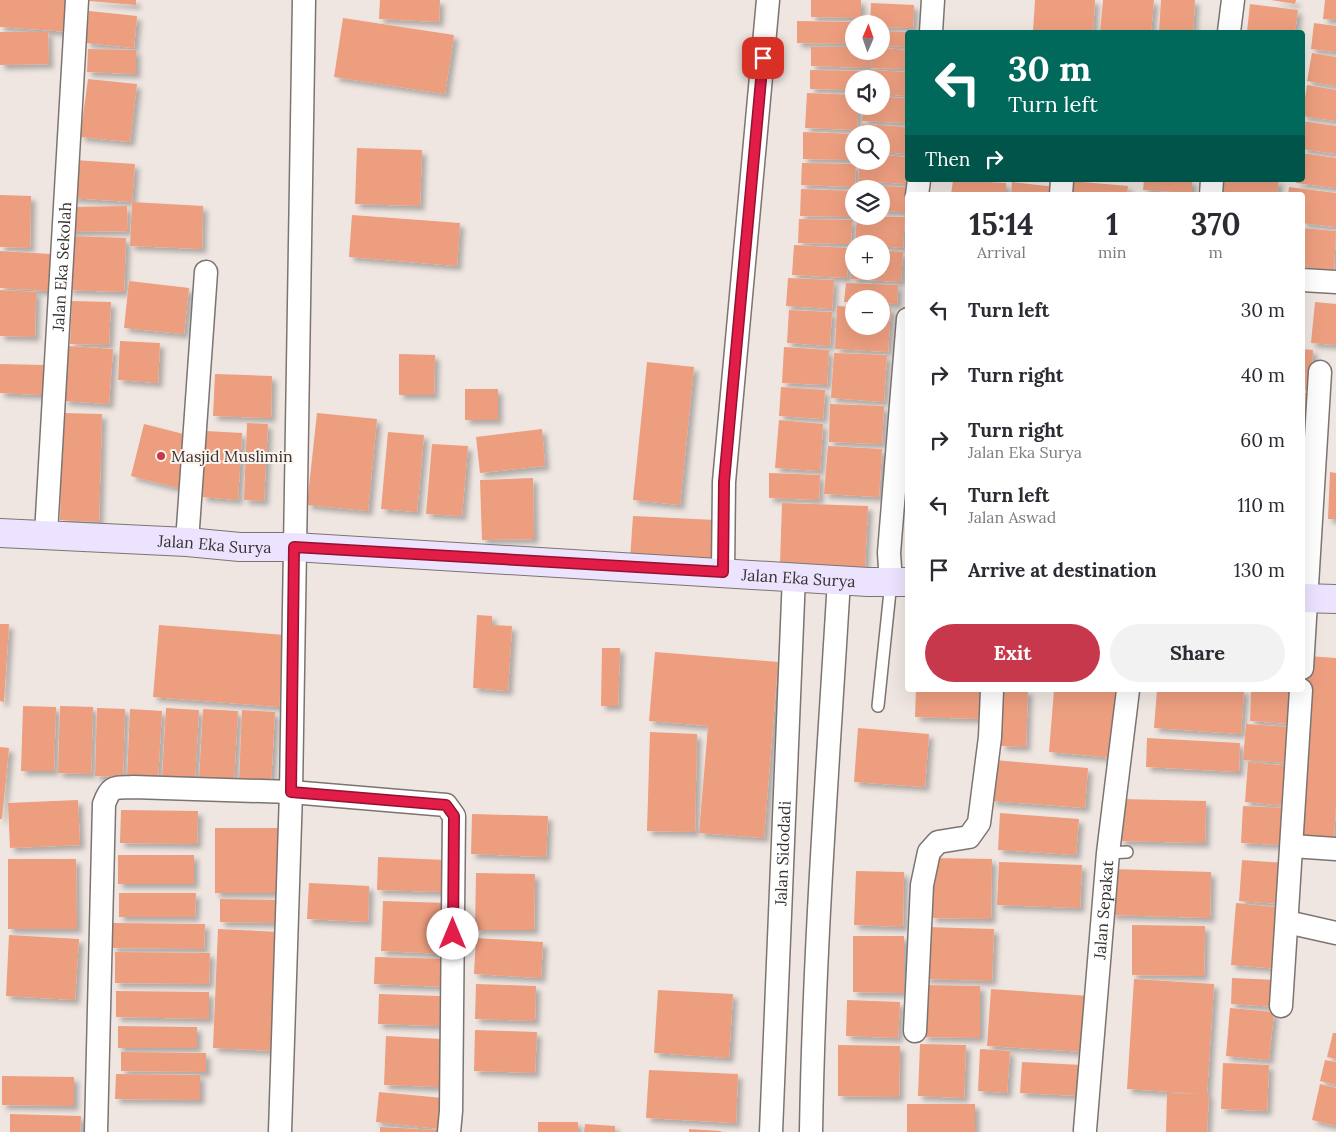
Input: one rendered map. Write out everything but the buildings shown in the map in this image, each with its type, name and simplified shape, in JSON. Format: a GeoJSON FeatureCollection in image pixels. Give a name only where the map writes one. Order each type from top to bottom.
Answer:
{"type":"FeatureCollection","features":[{"type":"Feature","properties":{"kind":"street","name":"Jalan Eka Sekolah"},"geometry":{"type":"LineString","coordinates":[[46,534],[77,0]]}},
{"type":"Feature","properties":{"kind":"street"},"geometry":{"type":"LineString","coordinates":[[280,1132],[291,792],[304,0]]}},
{"type":"Feature","properties":{"kind":"street"},"geometry":{"type":"LineString","coordinates":[[723,572],[724,482],[768,0]]}},
{"type":"Feature","properties":{"kind":"street"},"geometry":{"type":"LineString","coordinates":[[930,30],[934,0]]}},
{"type":"Feature","properties":{"kind":"street"},"geometry":{"type":"LineString","coordinates":[[1229,30],[1233,0]]}},
{"type":"Feature","properties":{"kind":"street"},"geometry":{"type":"LineString","coordinates":[[187,542],[206,272]]}},
{"type":"Feature","properties":{"kind":"street"},"geometry":{"type":"LineString","coordinates":[[1305,280],[1336,282]]}},
{"type":"Feature","properties":{"kind":"street"},"geometry":{"type":"LineString","coordinates":[[1320,372],[1305,598],[1336,600]]}},
{"type":"Feature","properties":{"kind":"street"},"geometry":{"type":"LineString","coordinates":[[899,582],[889,553],[905,382]]}},
{"type":"Feature","properties":{"kind":"street","name":"Jalan Eka Surya"},"geometry":{"type":"LineString","coordinates":[[0,533],[187,542],[240,547],[294,547],[899,582]]}},
{"type":"Feature","properties":{"kind":"street","name":"Jalan Sidodadi"},"geometry":{"type":"LineString","coordinates":[[771,1132],[794,576]]}},
{"type":"Feature","properties":{"kind":"street"},"geometry":{"type":"LineString","coordinates":[[811,1132],[812,1035],[839,580]]}},
{"type":"Feature","properties":{"kind":"street"},"geometry":{"type":"LineString","coordinates":[[915,1030],[922,885],[929,852],[938,842],[969,837],[979,823],[990,737],[992,692]]}},
{"type":"Feature","properties":{"kind":"street","name":"Jalan Sepakat"},"geometry":{"type":"LineString","coordinates":[[1085,1130],[1117,852],[1128,692]]}},
{"type":"Feature","properties":{"kind":"street"},"geometry":{"type":"LineString","coordinates":[[1281,1006],[1301,692]]}},
{"type":"Feature","properties":{"kind":"street"},"geometry":{"type":"LineString","coordinates":[[96,1132],[104,804],[108,792],[115,788],[133,787],[291,792],[446,805],[454,816],[451,1111],[449,1132]]}},
{"type":"Feature","properties":{"kind":"street"},"geometry":{"type":"LineString","coordinates":[[1292,846],[1336,849]]}},
{"type":"Feature","properties":{"kind":"street"},"geometry":{"type":"LineString","coordinates":[[1287,922],[1336,933]]}},
{"type":"Feature","properties":{"kind":"lane"},"geometry":{"type":"LineString","coordinates":[[878,706],[899,582]]}},
{"type":"Feature","properties":{"kind":"place","name":"Masjid Muslimin"},"geometry":{"type":"Point","coordinates":[161,456]}},
{"type":"Feature","properties":{"kind":"route"},"geometry":{"type":"LineString","coordinates":[[453,934],[454,816],[446,805],[291,792],[294,547],[723,572],[724,482],[763,58]]}}]}
